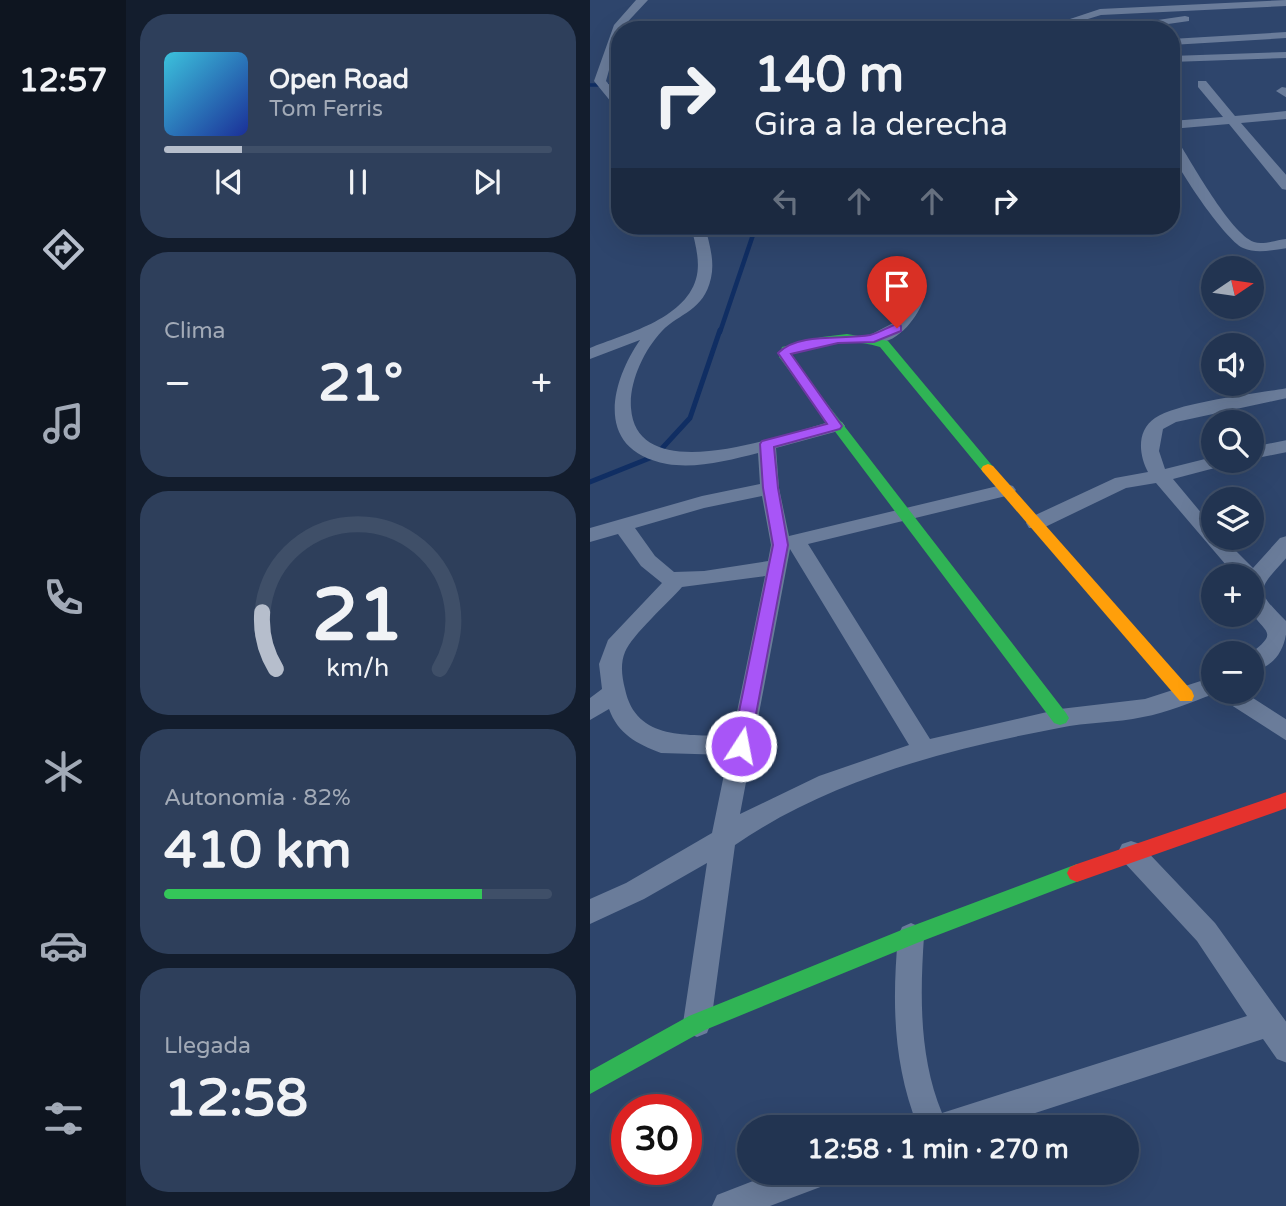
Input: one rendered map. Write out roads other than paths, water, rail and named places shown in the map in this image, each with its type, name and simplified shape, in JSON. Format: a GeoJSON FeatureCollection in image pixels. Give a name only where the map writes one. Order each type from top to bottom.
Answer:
{"type":"FeatureCollection","features":[{"type":"Feature","properties":{"kind":"street"},"geometry":{"type":"LineString","coordinates":[[621,21],[624,14],[643,0]]}},
{"type":"Feature","properties":{"kind":"street"},"geometry":{"type":"LineString","coordinates":[[1073,21],[1076,17],[1100,12],[1234,3],[1286,3]]}},
{"type":"Feature","properties":{"kind":"street"},"geometry":{"type":"LineString","coordinates":[[1174,21],[1255,10],[1266,5]]}},
{"type":"Feature","properties":{"kind":"street"},"geometry":{"type":"LineString","coordinates":[[1180,41],[1286,35]]}},
{"type":"Feature","properties":{"kind":"street"},"geometry":{"type":"LineString","coordinates":[[611,43],[601,85],[611,96]]}},
{"type":"Feature","properties":{"kind":"street"},"geometry":{"type":"LineString","coordinates":[[1180,59],[1286,55]]}},
{"type":"Feature","properties":{"kind":"street"},"geometry":{"type":"LineString","coordinates":[[1202,84],[1286,186]]}},
{"type":"Feature","properties":{"kind":"street"},"geometry":{"type":"LineString","coordinates":[[1180,124],[1286,115]]}},
{"type":"Feature","properties":{"kind":"street"},"geometry":{"type":"LineString","coordinates":[[1180,155],[1218,213],[1241,240],[1249,245],[1283,247]]}},
{"type":"Feature","properties":{"kind":"street"},"geometry":{"type":"LineString","coordinates":[[590,354],[655,329],[681,312],[703,284],[707,259],[700,235]]}},
{"type":"Feature","properties":{"kind":"street"},"geometry":{"type":"LineString","coordinates":[[917,296],[907,322],[874,339],[838,339],[792,348],[784,353],[836,426],[1060,718]]}},
{"type":"Feature","properties":{"kind":"street"},"geometry":{"type":"LineString","coordinates":[[655,329],[632,364],[624,383],[624,426],[643,449],[663,457],[683,459],[767,444],[836,426]]}},
{"type":"Feature","properties":{"kind":"street"},"geometry":{"type":"LineString","coordinates":[[874,339],[895,355],[1006,490],[1186,696]]}},
{"type":"Feature","properties":{"kind":"street"},"geometry":{"type":"LineString","coordinates":[[1233,564],[1207,536],[1161,476],[1148,447],[1161,421],[1180,414],[1286,393]]}},
{"type":"Feature","properties":{"kind":"street"},"geometry":{"type":"LineString","coordinates":[[767,444],[770,488],[784,551],[924,750]]}},
{"type":"Feature","properties":{"kind":"street"},"geometry":{"type":"LineString","coordinates":[[1264,451],[1286,446]]}},
{"type":"Feature","properties":{"kind":"street"},"geometry":{"type":"LineString","coordinates":[[1036,523],[1122,482],[1201,466]]}},
{"type":"Feature","properties":{"kind":"street"},"geometry":{"type":"LineString","coordinates":[[590,535],[702,502],[770,488]]}},
{"type":"Feature","properties":{"kind":"street"},"geometry":{"type":"LineString","coordinates":[[741,746],[661,743],[637,732],[623,716],[614,692],[610,664],[616,646],[676,581],[905,514],[1006,490]]}},
{"type":"Feature","properties":{"kind":"street"},"geometry":{"type":"LineString","coordinates":[[622,524],[638,548],[660,572],[676,581]]}},
{"type":"Feature","properties":{"kind":"street"},"geometry":{"type":"LineString","coordinates":[[1264,570],[1286,543]]}},
{"type":"Feature","properties":{"kind":"street"},"geometry":{"type":"LineString","coordinates":[[697,1023],[723,839],[784,551]]}},
{"type":"Feature","properties":{"kind":"street"},"geometry":{"type":"LineString","coordinates":[[1264,614],[1278,626],[1279,634],[1264,655]]}},
{"type":"Feature","properties":{"kind":"street"},"geometry":{"type":"LineString","coordinates":[[590,912],[635,891],[751,820],[818,787],[924,750],[1060,718],[1145,708],[1201,690]]}},
{"type":"Feature","properties":{"kind":"street"},"geometry":{"type":"LineString","coordinates":[[590,711],[614,692]]}},
{"type":"Feature","properties":{"kind":"street"},"geometry":{"type":"LineString","coordinates":[[1244,704],[1286,732]]}},
{"type":"Feature","properties":{"kind":"street"},"geometry":{"type":"LineString","coordinates":[[590,1083],[697,1023],[911,936],[1131,852],[1286,800]]}},
{"type":"Feature","properties":{"kind":"street"},"geometry":{"type":"LineString","coordinates":[[1131,852],[1207,932],[1286,1049]]}},
{"type":"Feature","properties":{"kind":"street"},"geometry":{"type":"LineString","coordinates":[[911,936],[906,986],[911,1059],[920,1098],[928,1115]]}},
{"type":"Feature","properties":{"kind":"street"},"geometry":{"type":"LineString","coordinates":[[983,1115],[1269,1023]]}},
{"type":"Feature","properties":{"kind":"street"},"geometry":{"type":"LineString","coordinates":[[728,1206],[785,1185]]}},
{"type":"Feature","properties":{"kind":"waterway"},"geometry":{"type":"LineString","coordinates":[[590,85],[611,85]]}},
{"type":"Feature","properties":{"kind":"waterway"},"geometry":{"type":"LineString","coordinates":[[720,332],[753,235]]}},
{"type":"Feature","properties":{"kind":"waterway"},"geometry":{"type":"LineString","coordinates":[[590,482],[655,456],[690,418],[720,330]]}}]}
